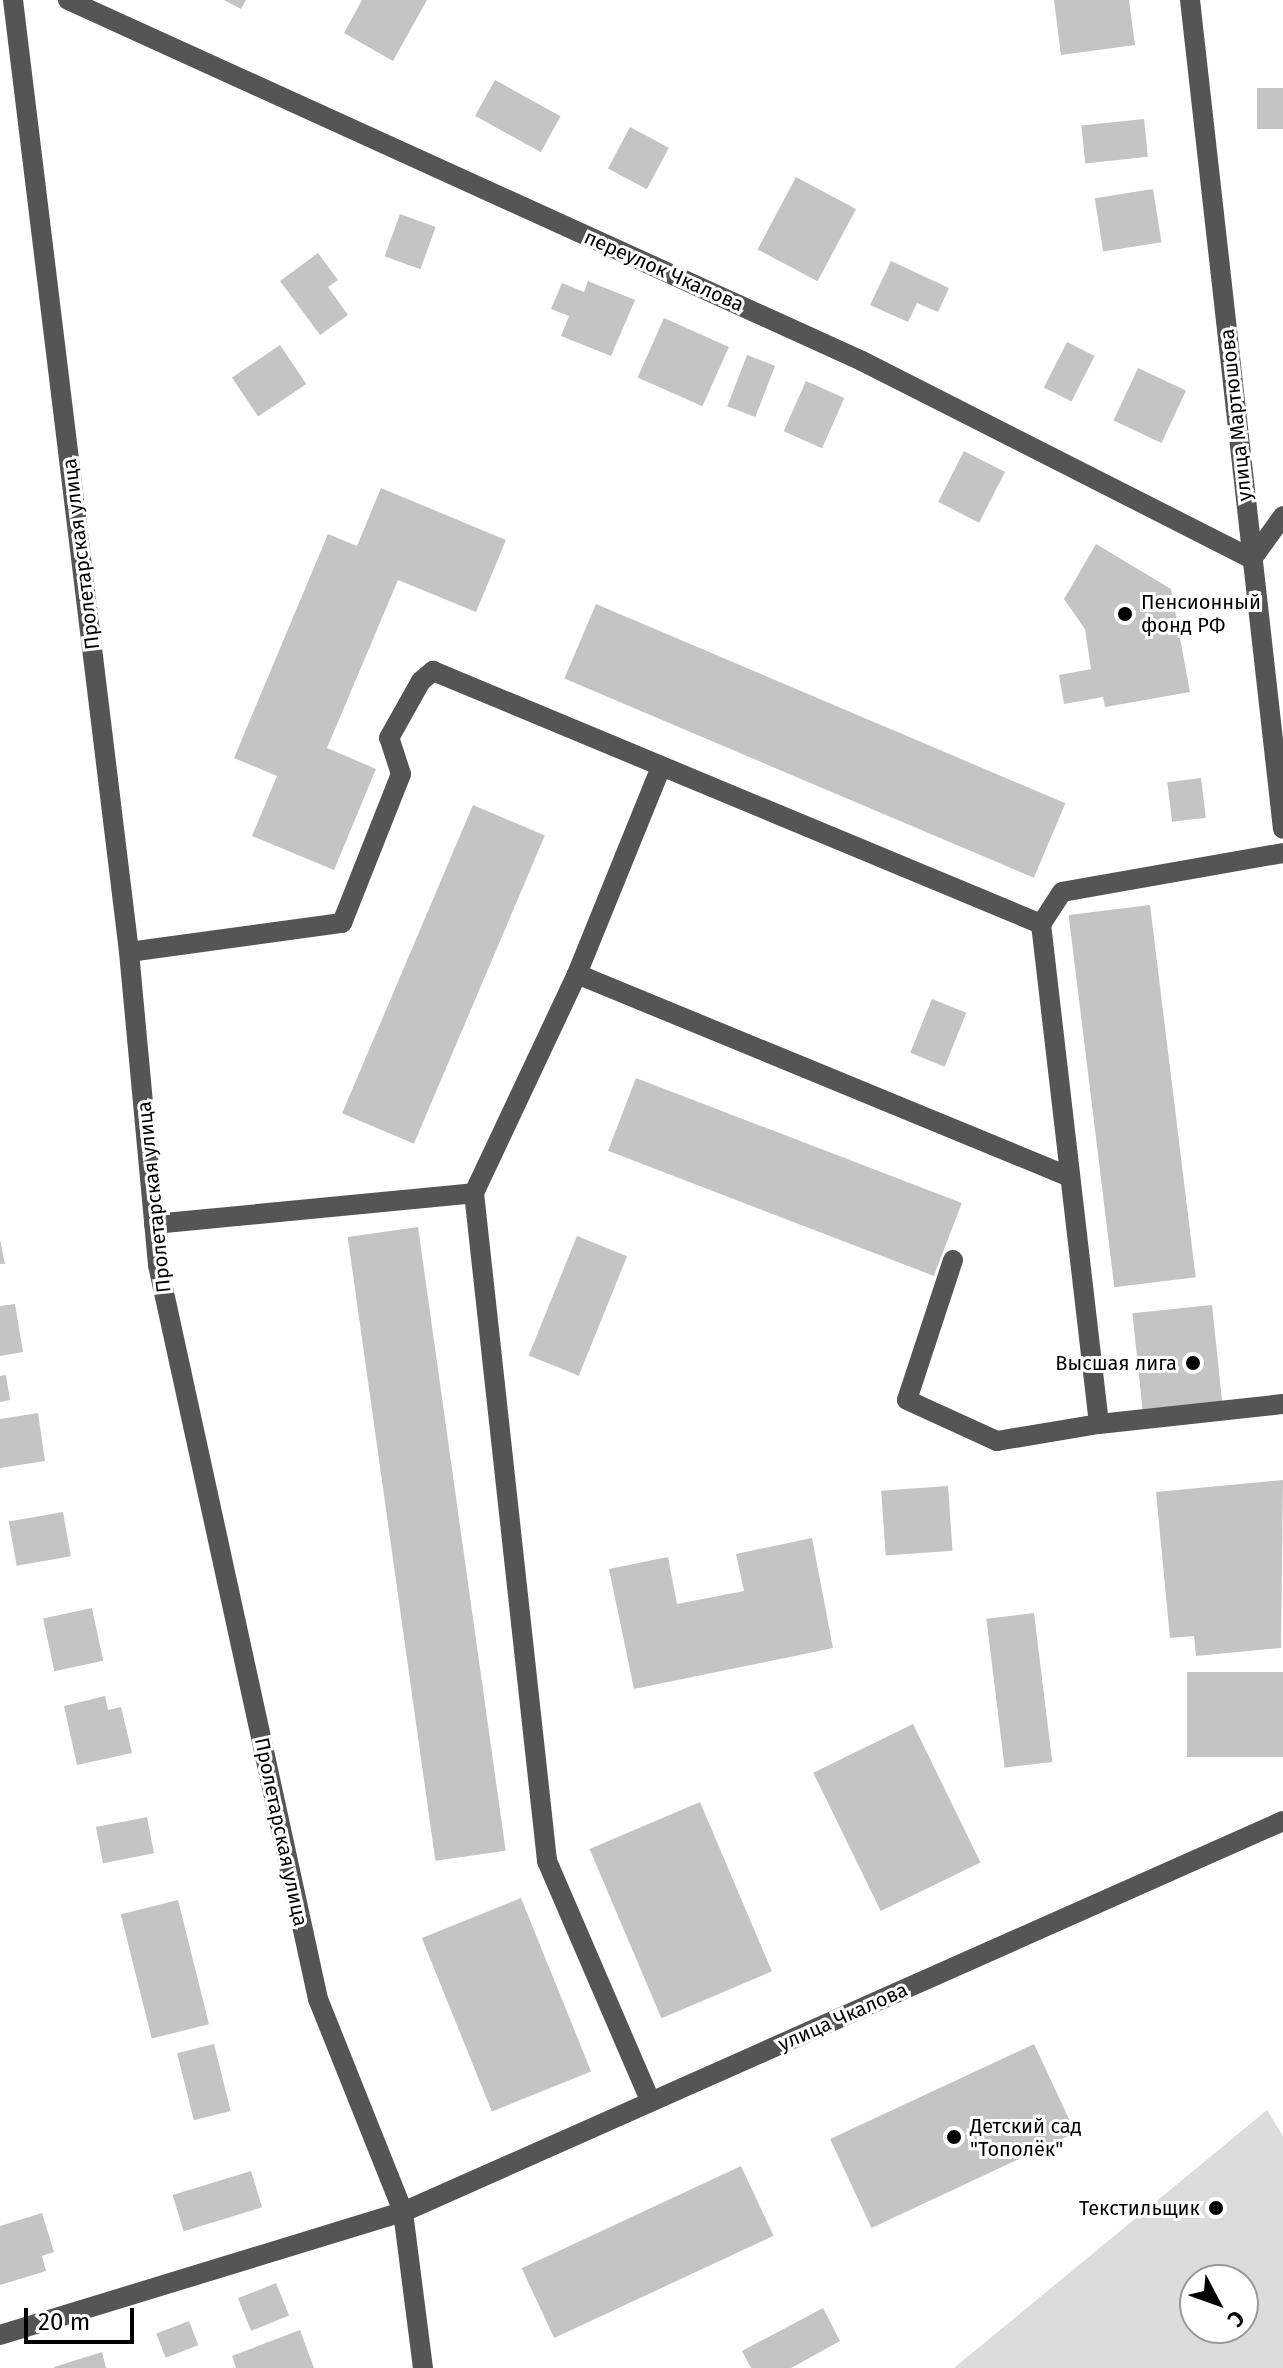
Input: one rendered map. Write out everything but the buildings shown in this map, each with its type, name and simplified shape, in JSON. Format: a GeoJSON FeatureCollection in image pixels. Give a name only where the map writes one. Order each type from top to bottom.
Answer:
{"type":"FeatureCollection","features":[{"type":"Feature","properties":{"kind":"street","name":"Пролетарская улица"},"geometry":{"type":"LineString","coordinates":[[13,0],[129,952],[158,1265],[318,1999],[403,2212],[423,2368]]}},
{"type":"Feature","properties":{"kind":"street","name":"переулок Чкалова"},"geometry":{"type":"LineString","coordinates":[[68,0],[862,361],[1252,559]]}},
{"type":"Feature","properties":{"kind":"street","name":"улица Мартюшова"},"geometry":{"type":"LineString","coordinates":[[1190,0],[1283,829]]}},
{"type":"Feature","properties":{"kind":"street"},"geometry":{"type":"LineString","coordinates":[[1252,559],[1283,516]]}},
{"type":"Feature","properties":{"kind":"street"},"geometry":{"type":"LineString","coordinates":[[129,952],[342,923],[401,774],[389,738],[421,681],[433,671],[1041,924]]}},
{"type":"Feature","properties":{"kind":"street"},"geometry":{"type":"LineString","coordinates":[[651,2102],[547,1861],[474,1193],[577,974],[661,767]]}},
{"type":"Feature","properties":{"kind":"street"},"geometry":{"type":"LineString","coordinates":[[1099,1424],[1041,924],[1062,892],[1283,853]]}},
{"type":"Feature","properties":{"kind":"street"},"geometry":{"type":"LineString","coordinates":[[577,974],[1070,1177]]}},
{"type":"Feature","properties":{"kind":"street"},"geometry":{"type":"LineString","coordinates":[[154,1224],[474,1193]]}},
{"type":"Feature","properties":{"kind":"street"},"geometry":{"type":"LineString","coordinates":[[953,1260],[907,1400],[997,1441],[1099,1424],[1283,1404]]}},
{"type":"Feature","properties":{"kind":"street","name":"улица Чкалова"},"geometry":{"type":"LineString","coordinates":[[0,2335],[403,2212],[1283,1821]]}},
{"type":"Feature","properties":{"kind":"shaded area","name":"Текстильщик"},"geometry":{"type":"Polygon","coordinates":[[[1267,2110],[1283,2136],[1283,2368],[954,2368],[1267,2110]]]}},
{"type":"Feature","properties":{"kind":"place","name":"Пенсионный фонд РФ"},"geometry":{"type":"Point","coordinates":[1125,614]}},
{"type":"Feature","properties":{"kind":"place","name":"Высшая лига"},"geometry":{"type":"Point","coordinates":[1193,1363]}},
{"type":"Feature","properties":{"kind":"place","name":"Детский сад \"Тополёк\""},"geometry":{"type":"Point","coordinates":[954,2137]}},
{"type":"Feature","properties":{"kind":"place","name":"Текстильщик"},"geometry":{"type":"Point","coordinates":[1216,2208]}}]}
